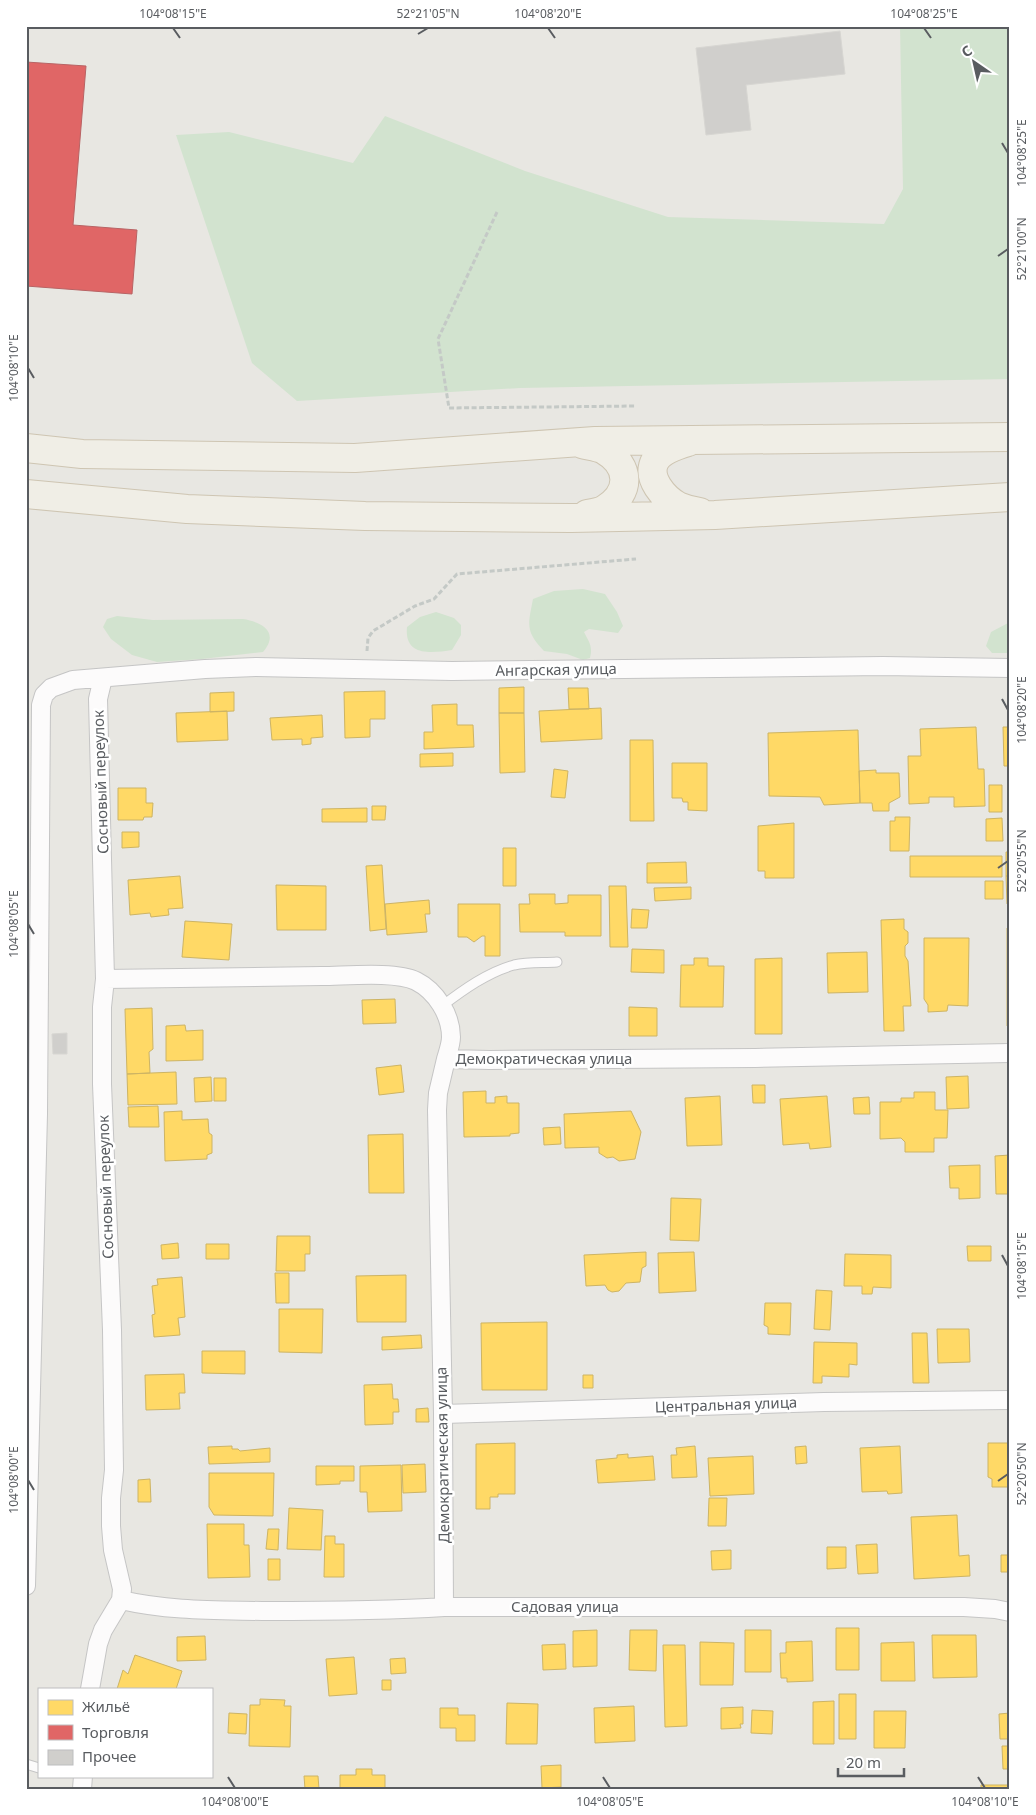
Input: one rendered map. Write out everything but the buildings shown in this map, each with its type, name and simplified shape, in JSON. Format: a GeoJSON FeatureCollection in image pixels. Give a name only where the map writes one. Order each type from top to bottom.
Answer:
{"type":"FeatureCollection","features":[{"type":"Feature","properties":{"kind":"main road"},"geometry":{"type":"LineString","coordinates":[[26,448],[82,454],[355,458],[573,443],[694,439],[1010,437]]}},
{"type":"Feature","properties":{"kind":"main road"},"geometry":{"type":"LineString","coordinates":[[694,439],[674,446],[662,454],[655,461],[653,474],[665,496],[678,505],[688,510],[715,515]]}},
{"type":"Feature","properties":{"kind":"main road"},"geometry":{"type":"LineString","coordinates":[[570,518],[603,510],[622,493],[625,483],[624,472],[620,464],[603,449],[573,443]]}},
{"type":"Feature","properties":{"kind":"main road"},"geometry":{"type":"LineString","coordinates":[[26,494],[197,509],[365,516],[570,518],[715,515],[1010,497]]}},
{"type":"Feature","properties":{"kind":"street","name":"Ангарская улица"},"geometry":{"type":"LineString","coordinates":[[26,1586],[38,1114],[41,705],[44,695],[51,688],[73,680],[205,669],[256,667],[488,670],[883,666],[1010,668]]}},
{"type":"Feature","properties":{"kind":"street","name":"Сосновый переулок"},"geometry":{"type":"LineString","coordinates":[[103,678],[98,705],[105,979],[102,1006],[102,1064],[112,1330],[114,1470],[111,1526],[113,1550],[122,1589],[122,1600]]}},
{"type":"Feature","properties":{"kind":"street"},"geometry":{"type":"LineString","coordinates":[[105,979],[382,976],[404,978],[415,981],[425,987],[442,1006],[450,1026],[451,1039],[446,1059]]}},
{"type":"Feature","properties":{"kind":"street","name":"Демократическая улица"},"geometry":{"type":"LineString","coordinates":[[444,1607],[443,1414],[437,1110],[438,1093],[446,1059],[756,1058],[1010,1053]]}},
{"type":"Feature","properties":{"kind":"street","name":"Центральная улица"},"geometry":{"type":"LineString","coordinates":[[443,1414],[824,1402],[1010,1400]]}},
{"type":"Feature","properties":{"kind":"street"},"geometry":{"type":"LineString","coordinates":[[90,1688],[100,1637],[122,1600]]}},
{"type":"Feature","properties":{"kind":"street","name":"Садовая улица"},"geometry":{"type":"LineString","coordinates":[[122,1600],[145,1606],[176,1610],[338,1612],[444,1607],[964,1607],[1010,1612]]}},
{"type":"Feature","properties":{"kind":"lane"},"geometry":{"type":"LineString","coordinates":[[442,1006],[463,990],[503,969],[514,965],[557,962]]}},
{"type":"Feature","properties":{"kind":"lane"},"geometry":{"type":"LineString","coordinates":[[26,1764],[38,1768]]}},
{"type":"Feature","properties":{"kind":"path"},"geometry":{"type":"LineString","coordinates":[[497,212],[438,339],[449,408],[636,406]]}},
{"type":"Feature","properties":{"kind":"path"},"geometry":{"type":"LineString","coordinates":[[368,669],[366,645],[373,631],[415,606],[434,599],[457,574],[636,559]]}},
{"type":"Feature","properties":{"kind":"green space"},"geometry":{"type":"Polygon","coordinates":[[[900,26],[1010,26],[1010,379],[520,388],[297,401],[252,363],[176,135],[229,132],[353,163],[385,116],[525,171],[668,217],[884,224],[903,189],[900,26]]]}},
{"type":"Feature","properties":{"kind":"green space"},"geometry":{"type":"Polygon","coordinates":[[[583,589],[605,594],[617,612],[623,626],[618,633],[589,629],[584,632],[591,647],[590,658],[583,660],[567,654],[544,651],[531,633],[529,622],[533,599],[554,591],[583,589]]]}},
{"type":"Feature","properties":{"kind":"green space"},"geometry":{"type":"Polygon","coordinates":[[[436,612],[454,618],[461,625],[461,635],[452,650],[421,651],[410,644],[407,637],[407,627],[420,617],[436,612]]]}},
{"type":"Feature","properties":{"kind":"green space"},"geometry":{"type":"Polygon","coordinates":[[[117,616],[153,620],[250,620],[262,625],[269,634],[270,639],[263,652],[157,662],[132,655],[111,639],[103,627],[107,619],[117,616]]]}},
{"type":"Feature","properties":{"kind":"green space"},"geometry":{"type":"Polygon","coordinates":[[[1010,622],[1010,653],[992,653],[986,646],[991,632],[1010,622]]]}}]}
